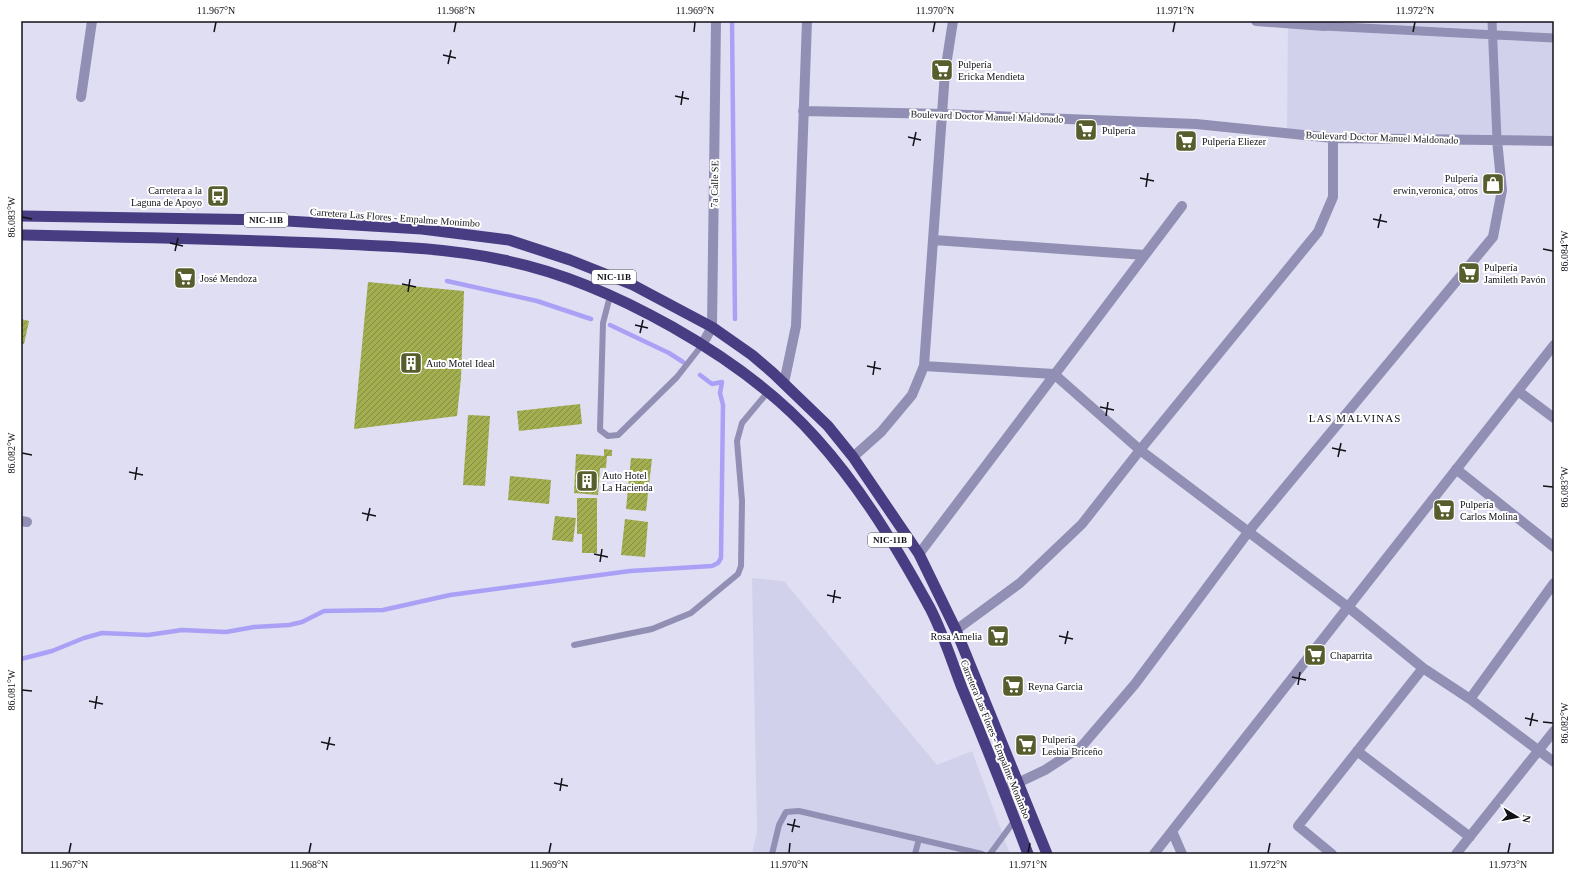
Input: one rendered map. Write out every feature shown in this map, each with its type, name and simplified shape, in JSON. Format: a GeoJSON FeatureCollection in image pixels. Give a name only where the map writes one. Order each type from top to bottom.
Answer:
{"type":"FeatureCollection","features":[{"type":"Feature","properties":{"kind":"highway","name":"Carretera Las Flores - Empalme Monimbo"},"geometry":{"type":"LineString","coordinates":[[21,216],[270,220],[422,229],[509,240],[570,260],[633,285],[712,327],[752,355],[784,383],[828,426],[853,457],[919,554],[956,630],[1047,854]]}},
{"type":"Feature","properties":{"kind":"highway","name":"Carretera Las Flores - Empalme Monimbo"},"geometry":{"type":"LineString","coordinates":[[21,235],[232,239],[436,249],[503,260],[539,268],[610,296],[702,345],[745,374],[790,412],[815,436],[870,507],[932,612],[1028,854]]}},
{"type":"Feature","properties":{"kind":"street"},"geometry":{"type":"LineString","coordinates":[[81,97],[92,21]]}},
{"type":"Feature","properties":{"kind":"street","name":"7a Calle SE"},"geometry":{"type":"LineString","coordinates":[[702,345],[712,327],[716,21]]}},
{"type":"Feature","properties":{"kind":"street"},"geometry":{"type":"LineString","coordinates":[[784,383],[796,326],[807,21]]}},
{"type":"Feature","properties":{"kind":"street"},"geometry":{"type":"LineString","coordinates":[[853,457],[880,432],[912,395],[924,366],[945,72],[953,21]]}},
{"type":"Feature","properties":{"kind":"street"},"geometry":{"type":"LineString","coordinates":[[1256,21],[1323,23],[1492,36],[1554,38]]}},
{"type":"Feature","properties":{"kind":"street"},"geometry":{"type":"LineString","coordinates":[[1003,790],[1045,770],[1082,746],[1135,684],[1249,531],[1493,237],[1502,190],[1497,140],[1492,21]]}},
{"type":"Feature","properties":{"kind":"street","name":"Boulevard Doctor Manuel Maldonado"},"geometry":{"type":"LineString","coordinates":[[803,111],[943,114],[1196,124],[1333,138],[1554,140]]}},
{"type":"Feature","properties":{"kind":"street"},"geometry":{"type":"LineString","coordinates":[[956,630],[1020,582],[1082,524],[1140,450],[1318,232],[1333,197],[1333,138]]}},
{"type":"Feature","properties":{"kind":"street"},"geometry":{"type":"LineString","coordinates":[[919,554],[1182,206]]}},
{"type":"Feature","properties":{"kind":"street"},"geometry":{"type":"LineString","coordinates":[[934,240],[1145,255]]}},
{"type":"Feature","properties":{"kind":"street"},"geometry":{"type":"LineString","coordinates":[[1154,854],[1554,345]]}},
{"type":"Feature","properties":{"kind":"street"},"geometry":{"type":"LineString","coordinates":[[924,366],[1054,374],[1140,450],[1348,607],[1423,668],[1470,699],[1554,762]]}},
{"type":"Feature","properties":{"kind":"street"},"geometry":{"type":"LineString","coordinates":[[1518,391],[1554,418]]}},
{"type":"Feature","properties":{"kind":"street"},"geometry":{"type":"LineString","coordinates":[[1456,469],[1554,546]]}},
{"type":"Feature","properties":{"kind":"street"},"geometry":{"type":"LineString","coordinates":[[1470,699],[1554,583]]}},
{"type":"Feature","properties":{"kind":"street"},"geometry":{"type":"LineString","coordinates":[[1332,854],[1298,826],[1423,668]]}},
{"type":"Feature","properties":{"kind":"street"},"geometry":{"type":"LineString","coordinates":[[1456,854],[1554,730]]}},
{"type":"Feature","properties":{"kind":"street"},"geometry":{"type":"LineString","coordinates":[[1357,751],[1470,837]]}},
{"type":"Feature","properties":{"kind":"street"},"geometry":{"type":"LineString","coordinates":[[1172,831],[1182,854]]}},
{"type":"Feature","properties":{"kind":"lane"},"geometry":{"type":"LineString","coordinates":[[610,296],[603,323],[600,430],[604,434],[618,436],[677,377],[702,345]]}},
{"type":"Feature","properties":{"kind":"lane"},"geometry":{"type":"LineString","coordinates":[[574,645],[652,629],[691,613],[738,574],[741,566],[742,501],[737,441],[742,423],[767,393]]}},
{"type":"Feature","properties":{"kind":"lane"},"geometry":{"type":"LineString","coordinates":[[772,854],[779,825],[786,812],[799,811],[982,854]]}},
{"type":"Feature","properties":{"kind":"lane"},"geometry":{"type":"LineString","coordinates":[[990,854],[1015,820]]}},
{"type":"Feature","properties":{"kind":"lane"},"geometry":{"type":"LineString","coordinates":[[915,854],[919,839]]}},
{"type":"Feature","properties":{"kind":"shaded area"},"geometry":{"type":"Polygon","coordinates":[[[1288,21],[1554,21],[1554,141],[1287,133],[1288,21]]]}},
{"type":"Feature","properties":{"kind":"shaded area"},"geometry":{"type":"Polygon","coordinates":[[[752,578],[784,581],[937,765],[972,751],[1010,854],[752,854],[757,832],[752,578]]]}},
{"type":"Feature","properties":{"kind":"building","name":"Auto Motel Ideal"},"geometry":{"type":"Polygon","coordinates":[[[368,282],[464,291],[461,378],[457,416],[354,429],[368,282]]]}},
{"type":"Feature","properties":{"kind":"building"},"geometry":{"type":"Polygon","coordinates":[[[21,319],[29,321],[24,344],[21,344],[21,319]]]}},
{"type":"Feature","properties":{"kind":"building"},"geometry":{"type":"Polygon","coordinates":[[[580,404],[582,424],[519,431],[517,411],[580,404]]]}},
{"type":"Feature","properties":{"kind":"building"},"geometry":{"type":"Polygon","coordinates":[[[468,415],[490,416],[485,486],[463,485],[468,415]]]}},
{"type":"Feature","properties":{"kind":"building","name":"Auto Hotel La Hacienda"},"geometry":{"type":"Polygon","coordinates":[[[604,449],[612,450],[612,456],[607,456],[606,468],[600,468],[598,495],[574,493],[576,454],[604,456],[604,449]]]}},
{"type":"Feature","properties":{"kind":"building"},"geometry":{"type":"Polygon","coordinates":[[[631,458],[652,459],[646,511],[626,509],[631,458]]]}},
{"type":"Feature","properties":{"kind":"building"},"geometry":{"type":"Polygon","coordinates":[[[510,476],[551,480],[549,504],[508,500],[510,476]]]}},
{"type":"Feature","properties":{"kind":"building"},"geometry":{"type":"Polygon","coordinates":[[[577,498],[597,498],[597,553],[582,553],[582,534],[577,534],[577,498]]]}},
{"type":"Feature","properties":{"kind":"building"},"geometry":{"type":"Polygon","coordinates":[[[555,516],[576,518],[573,542],[552,540],[555,516]]]}},
{"type":"Feature","properties":{"kind":"building"},"geometry":{"type":"Polygon","coordinates":[[[625,519],[648,522],[645,557],[621,555],[625,519]]]}},
{"type":"Feature","properties":{"kind":"waterway"},"geometry":{"type":"LineString","coordinates":[[732,21],[735,319]]}},
{"type":"Feature","properties":{"kind":"waterway"},"geometry":{"type":"LineString","coordinates":[[447,281],[537,301],[591,319]]}},
{"type":"Feature","properties":{"kind":"waterway"},"geometry":{"type":"LineString","coordinates":[[610,325],[669,353],[683,362]]}},
{"type":"Feature","properties":{"kind":"waterway"},"geometry":{"type":"LineString","coordinates":[[21,659],[52,651],[84,638],[102,633],[148,635],[182,630],[226,632],[254,627],[289,625],[302,622],[324,611],[383,610],[450,595],[630,571],[712,566],[718,563],[721,558],[723,405],[720,393],[722,382],[712,384],[700,375]]}},
{"type":"Feature","properties":{"kind":"place","name":"Pulpería Ericka Mendieta"},"geometry":{"type":"Point","coordinates":[942,70]}},
{"type":"Feature","properties":{"kind":"place","name":"Pulpería"},"geometry":{"type":"Point","coordinates":[1086,130]}},
{"type":"Feature","properties":{"kind":"place","name":"Pulpería Eliezer"},"geometry":{"type":"Point","coordinates":[1186,141]}},
{"type":"Feature","properties":{"kind":"place","name":"Pulpería erwin,veronica, otros"},"geometry":{"type":"Point","coordinates":[1493,184]}},
{"type":"Feature","properties":{"kind":"place","name":"Carretera a la Laguna de Apoyo"},"geometry":{"type":"Point","coordinates":[218,196]}},
{"type":"Feature","properties":{"kind":"place","name":"Pulpería Jamileth Pavón"},"geometry":{"type":"Point","coordinates":[1469,273]}},
{"type":"Feature","properties":{"kind":"place","name":"José Mendoza"},"geometry":{"type":"Point","coordinates":[185,278]}},
{"type":"Feature","properties":{"kind":"place","name":"Auto Motel Ideal"},"geometry":{"type":"Point","coordinates":[411,363]}},
{"type":"Feature","properties":{"kind":"place","name":"Auto Hotel La Hacienda"},"geometry":{"type":"Point","coordinates":[587,481]}},
{"type":"Feature","properties":{"kind":"place","name":"Pulpería Carlos Molina"},"geometry":{"type":"Point","coordinates":[1444,510]}},
{"type":"Feature","properties":{"kind":"place","name":"Rosa Amelia"},"geometry":{"type":"Point","coordinates":[998,636]}},
{"type":"Feature","properties":{"kind":"place","name":"Chaparrita"},"geometry":{"type":"Point","coordinates":[1315,655]}},
{"type":"Feature","properties":{"kind":"place","name":"Reyna Garcia"},"geometry":{"type":"Point","coordinates":[1013,686]}},
{"type":"Feature","properties":{"kind":"place","name":"Pulpería Lesbia Briceño"},"geometry":{"type":"Point","coordinates":[1026,745]}},
{"type":"Feature","properties":{"kind":"district","name":"LAS MALVINAS"},"geometry":{"type":"Point","coordinates":[1355,418]}}]}
